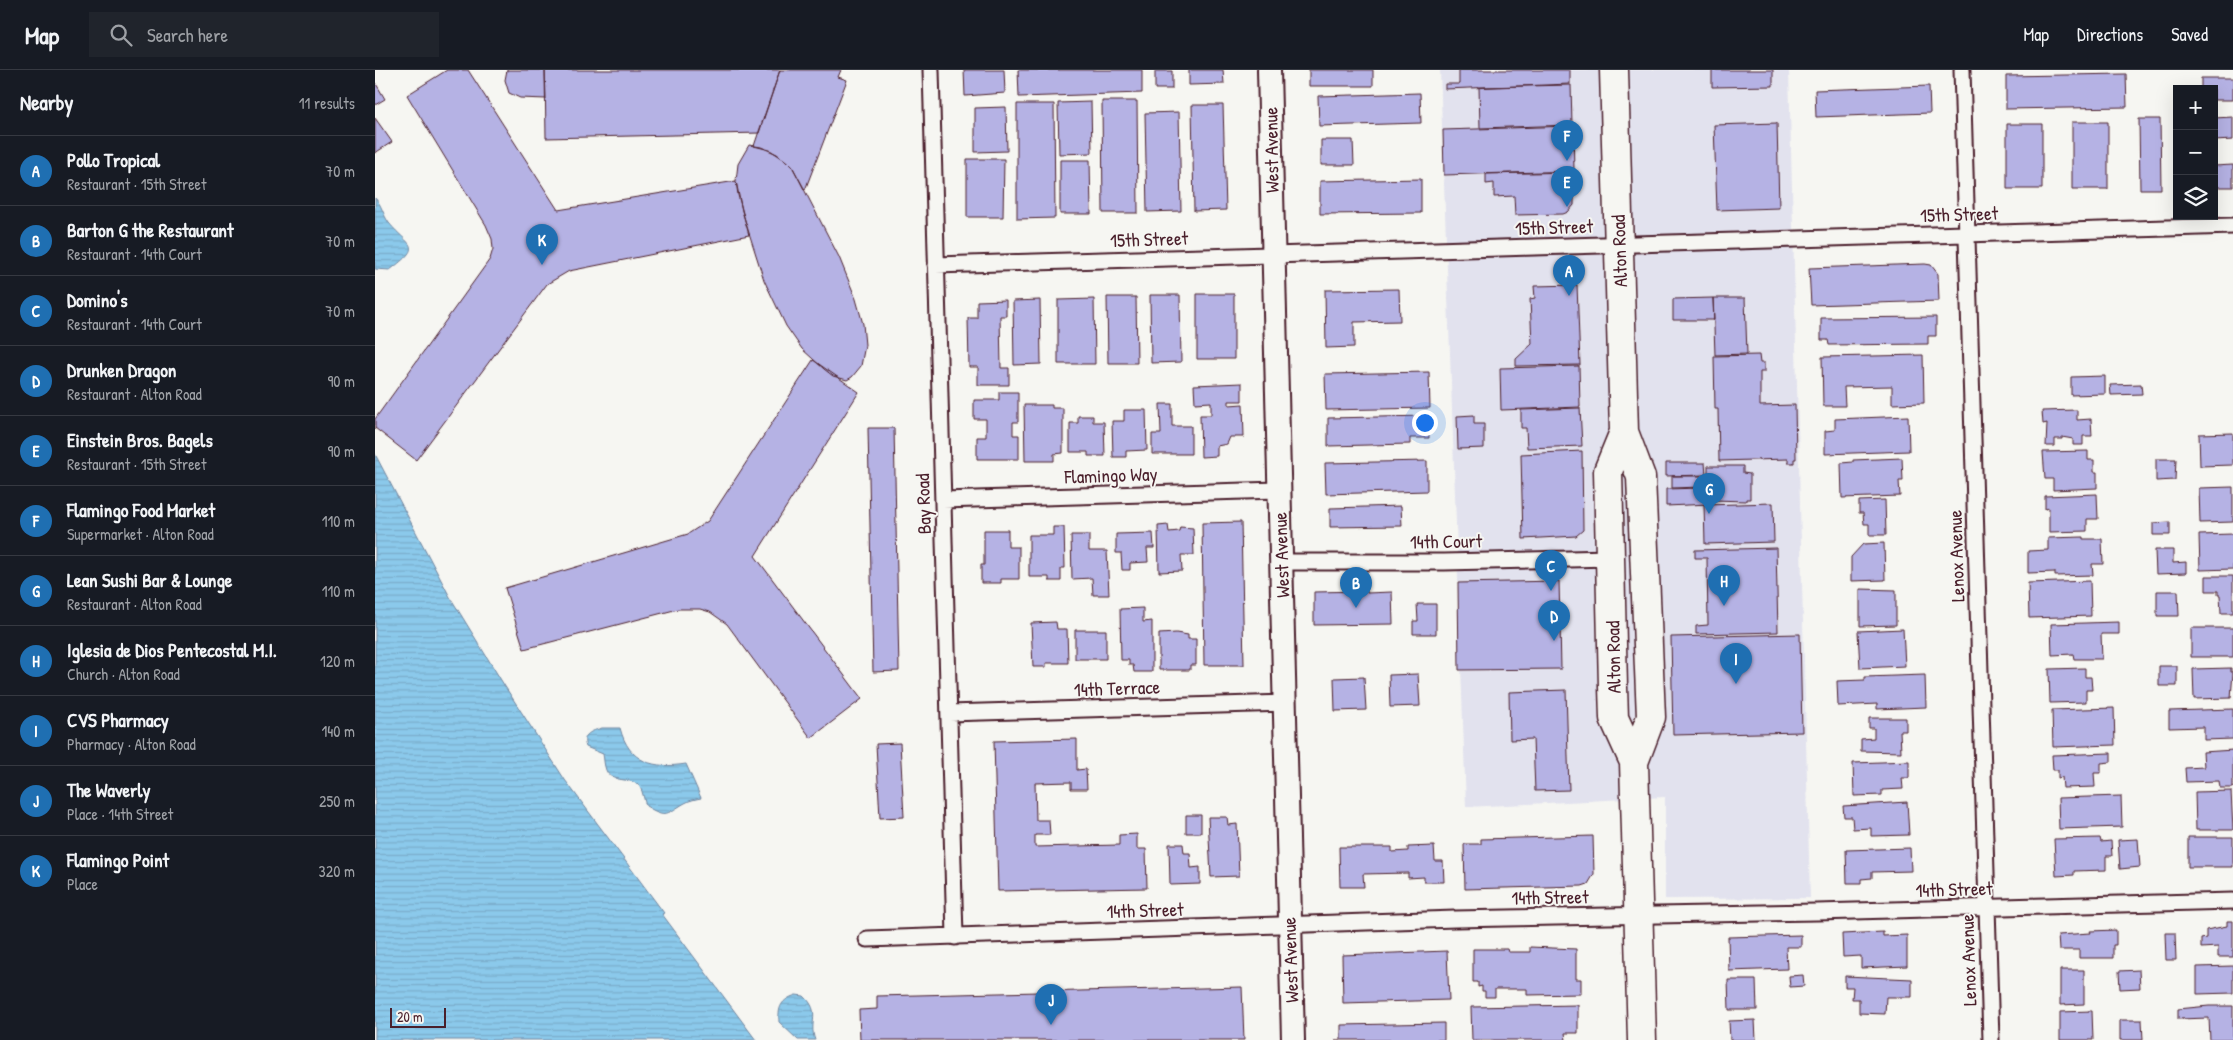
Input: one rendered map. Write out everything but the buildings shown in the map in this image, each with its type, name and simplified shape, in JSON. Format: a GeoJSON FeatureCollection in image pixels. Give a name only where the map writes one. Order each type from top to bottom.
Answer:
{"type":"FeatureCollection","features":[{"type":"Feature","properties":{"kind":"highway","name":"Alton Road"},"geometry":{"type":"LineString","coordinates":[[1614,70],[1625,432],[1641,477],[1651,717],[1633,762]]}},
{"type":"Feature","properties":{"kind":"highway","name":"Alton Road"},"geometry":{"type":"LineString","coordinates":[[1625,432],[1608,471],[1614,718],[1633,762],[1642,1040]]}},
{"type":"Feature","properties":{"kind":"highway"},"geometry":{"type":"LineString","coordinates":[[1608,476],[1643,539]]}},
{"type":"Feature","properties":{"kind":"highway"},"geometry":{"type":"LineString","coordinates":[[1610,558],[1621,585],[1649,690]]}},
{"type":"Feature","properties":{"kind":"street","name":"Bay Road"},"geometry":{"type":"LineString","coordinates":[[931,70],[955,937]]}},
{"type":"Feature","properties":{"kind":"street","name":"West Avenue"},"geometry":{"type":"LineString","coordinates":[[1269,70],[1293,1040]]}},
{"type":"Feature","properties":{"kind":"street","name":"Lenox Avenue"},"geometry":{"type":"LineString","coordinates":[[1962,70],[1991,1040]]}},
{"type":"Feature","properties":{"kind":"street","name":"15th Street"},"geometry":{"type":"LineString","coordinates":[[936,265],[2233,226]]}},
{"type":"Feature","properties":{"kind":"street","name":"Flamingo Way"},"geometry":{"type":"LineString","coordinates":[[943,500],[1279,490]]}},
{"type":"Feature","properties":{"kind":"street","name":"14th Court"},"geometry":{"type":"LineString","coordinates":[[1281,562],[1444,562],[1610,558]]}},
{"type":"Feature","properties":{"kind":"street","name":"14th Terrace"},"geometry":{"type":"LineString","coordinates":[[949,712],[1285,703]]}},
{"type":"Feature","properties":{"kind":"street","name":"14th Street"},"geometry":{"type":"LineString","coordinates":[[867,939],[1638,915],[2233,901]]}},
{"type":"Feature","properties":{"kind":"shaded area"},"geometry":{"type":"Polygon","coordinates":[[[1440,70],[1789,70],[1810,898],[1665,899],[1665,797],[1466,807],[1440,70]]]}},
{"type":"Feature","properties":{"kind":"water"},"geometry":{"type":"Polygon","coordinates":[[[375,198],[389,223],[410,246],[407,255],[390,270],[375,269],[375,198]]]}},
{"type":"Feature","properties":{"kind":"water"},"geometry":{"type":"Polygon","coordinates":[[[375,454],[450,597],[565,780],[756,1040],[375,1040],[375,454]]]}},
{"type":"Feature","properties":{"kind":"water"},"geometry":{"type":"Polygon","coordinates":[[[602,728],[620,728],[624,740],[630,749],[644,761],[663,765],[686,764],[701,798],[687,802],[667,813],[658,812],[646,806],[640,787],[632,782],[612,777],[605,768],[603,754],[586,747],[586,736],[602,728]]]}},
{"type":"Feature","properties":{"kind":"water"},"geometry":{"type":"Polygon","coordinates":[[[796,995],[804,996],[812,1008],[814,1013],[813,1034],[815,1040],[798,1040],[779,1022],[780,1008],[787,999],[796,995]]]}},
{"type":"Feature","properties":{"kind":"place","name":"Flamingo Food Market"},"geometry":{"type":"Point","coordinates":[1567,161]}},
{"type":"Feature","properties":{"kind":"place","name":"Einstein Bros. Bagels"},"geometry":{"type":"Point","coordinates":[1567,207]}},
{"type":"Feature","properties":{"kind":"place","name":"Flamingo Point"},"geometry":{"type":"Point","coordinates":[542,265]}},
{"type":"Feature","properties":{"kind":"place","name":"Pollo Tropical"},"geometry":{"type":"Point","coordinates":[1569,296]}},
{"type":"Feature","properties":{"kind":"place","name":"Lean Sushi Bar & Lounge"},"geometry":{"type":"Point","coordinates":[1709,514]}},
{"type":"Feature","properties":{"kind":"place","name":"Domino's"},"geometry":{"type":"Point","coordinates":[1551,591]}},
{"type":"Feature","properties":{"kind":"place","name":"Iglesia de Dios Pentecostal M.I."},"geometry":{"type":"Point","coordinates":[1724,606]}},
{"type":"Feature","properties":{"kind":"place","name":"Barton G the Restaurant"},"geometry":{"type":"Point","coordinates":[1356,608]}},
{"type":"Feature","properties":{"kind":"place","name":"Drunken Dragon"},"geometry":{"type":"Point","coordinates":[1554,641]}},
{"type":"Feature","properties":{"kind":"place","name":"CVS Pharmacy"},"geometry":{"type":"Point","coordinates":[1736,684]}},
{"type":"Feature","properties":{"kind":"place","name":"The Waverly"},"geometry":{"type":"Point","coordinates":[1051,1025]}}]}
